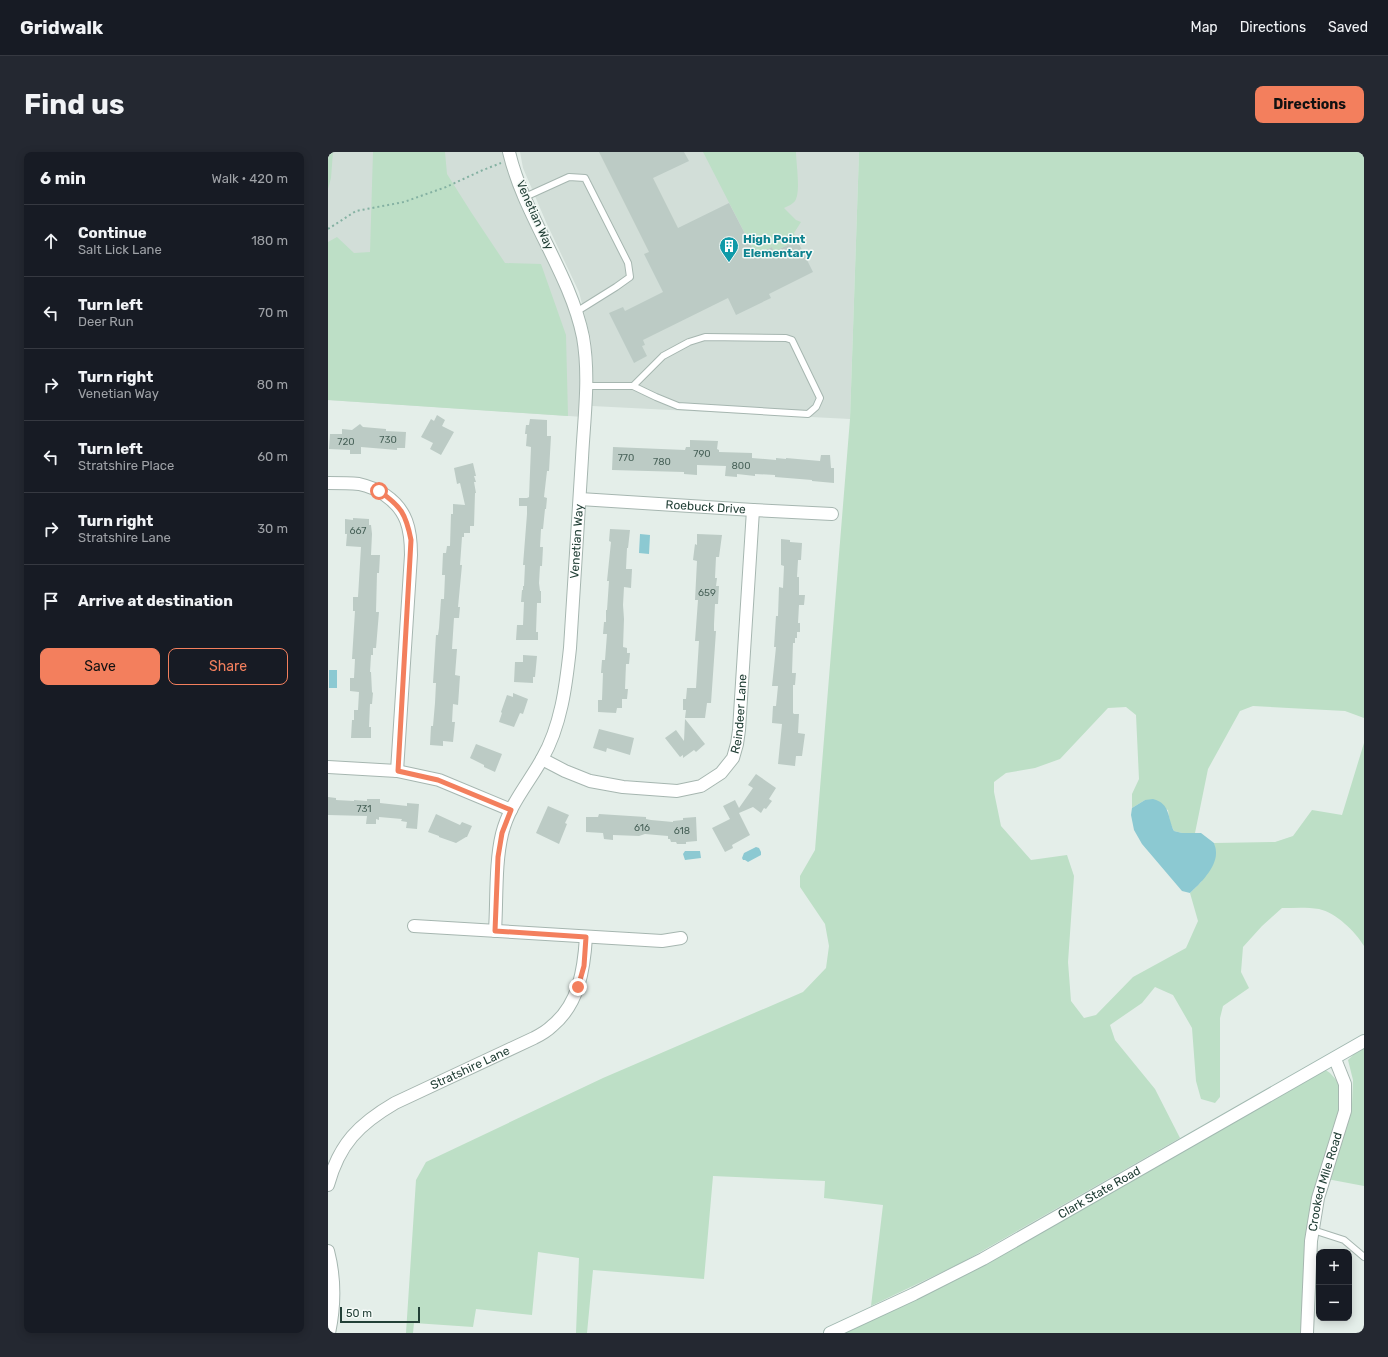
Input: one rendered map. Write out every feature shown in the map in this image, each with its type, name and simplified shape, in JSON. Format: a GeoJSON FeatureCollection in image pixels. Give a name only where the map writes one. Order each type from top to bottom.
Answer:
{"type":"FeatureCollection","features":[{"type":"Feature","properties":{"kind":"street","name":"Venetian Way"},"geometry":{"type":"LineString","coordinates":[[495,931],[498,857],[502,833],[519,794],[542,759],[552,736],[561,708],[567,678],[580,499],[586,386],[583,338],[576,312],[557,265],[525,197],[510,156]]}},
{"type":"Feature","properties":{"kind":"street"},"geometry":{"type":"LineString","coordinates":[[328,482],[361,484],[379,491],[394,501],[404,513],[408,526],[411,540],[398,771]]}},
{"type":"Feature","properties":{"kind":"street","name":"Roebuck Drive"},"geometry":{"type":"LineString","coordinates":[[580,499],[832,514]]}},
{"type":"Feature","properties":{"kind":"street","name":"Reindeer Lane"},"geometry":{"type":"LineString","coordinates":[[542,759],[565,771],[590,781],[623,787],[677,791],[701,786],[721,773],[733,758],[739,730],[753,510]]}},
{"type":"Feature","properties":{"kind":"street"},"geometry":{"type":"LineString","coordinates":[[328,767],[398,771],[438,780],[511,810]]}},
{"type":"Feature","properties":{"kind":"street"},"geometry":{"type":"LineString","coordinates":[[414,926],[662,941],[681,938]]}},
{"type":"Feature","properties":{"kind":"street","name":"Stratshire Lane"},"geometry":{"type":"LineString","coordinates":[[328,1185],[332,1170],[343,1149],[356,1132],[375,1115],[395,1103],[534,1038],[553,1026],[568,1009],[578,987],[584,966],[586,937]]}},
{"type":"Feature","properties":{"kind":"street","name":"Clark State Road"},"geometry":{"type":"LineString","coordinates":[[830,1333],[914,1294],[983,1259],[1335,1059],[1364,1041]]}},
{"type":"Feature","properties":{"kind":"street","name":"Crooked Mile Road"},"geometry":{"type":"LineString","coordinates":[[1307,1333],[1311,1241],[1318,1198],[1345,1111],[1345,1084],[1335,1059]]}},
{"type":"Feature","properties":{"kind":"street"},"geometry":{"type":"LineString","coordinates":[[328,1251],[332,1268],[334,1296],[329,1333]]}},
{"type":"Feature","properties":{"kind":"lane"},"geometry":{"type":"LineString","coordinates":[[525,197],[569,177],[585,178],[628,263],[630,277],[576,312]]}},
{"type":"Feature","properties":{"kind":"lane"},"geometry":{"type":"LineString","coordinates":[[586,386],[633,386],[656,398],[678,406],[757,412],[808,414],[816,407],[820,398],[792,340],[786,338],[705,337],[689,342],[663,356],[633,386]]}},
{"type":"Feature","properties":{"kind":"lane"},"geometry":{"type":"LineString","coordinates":[[1313,1230],[1344,1240],[1364,1257]]}},
{"type":"Feature","properties":{"kind":"path"},"geometry":{"type":"LineString","coordinates":[[328,229],[356,211],[404,202],[446,187],[510,156]]}},
{"type":"Feature","properties":{"kind":"shaded area"},"geometry":{"type":"Polygon","coordinates":[[[328,152],[509,152],[576,312],[584,417],[328,400],[328,152]]]}},
{"type":"Feature","properties":{"kind":"shaded area"},"geometry":{"type":"Polygon","coordinates":[[[520,152],[859,152],[850,419],[592,406],[593,368],[591,340],[579,292],[546,222],[523,168],[520,152]]]}},
{"type":"Feature","properties":{"kind":"green space"},"geometry":{"type":"Polygon","coordinates":[[[328,152],[333,152],[331,178],[328,189],[328,152]]]}},
{"type":"Feature","properties":{"kind":"green space"},"geometry":{"type":"Polygon","coordinates":[[[373,152],[445,152],[447,174],[505,263],[541,264],[566,335],[568,416],[328,400],[328,242],[337,237],[354,253],[370,252],[373,152]]]}},
{"type":"Feature","properties":{"kind":"green space"},"geometry":{"type":"Polygon","coordinates":[[[703,152],[796,152],[798,184],[797,197],[793,203],[784,208],[796,220],[801,222],[794,233],[797,240],[774,252],[772,247],[756,255],[703,152]]]}},
{"type":"Feature","properties":{"kind":"green space"},"geometry":{"type":"Polygon","coordinates":[[[859,152],[1364,152],[1364,718],[1345,711],[1253,706],[1240,711],[1208,769],[1195,833],[1182,833],[1174,831],[1170,823],[1168,810],[1145,800],[1132,808],[1132,794],[1139,779],[1136,715],[1126,707],[1108,708],[1060,759],[1035,768],[1006,773],[994,782],[994,792],[1001,826],[1031,860],[1067,855],[1074,876],[1068,962],[1071,1001],[1084,1018],[1096,1015],[1133,977],[1186,948],[1198,921],[1190,893],[1201,882],[1216,854],[1214,843],[1275,842],[1293,836],[1312,810],[1342,815],[1364,743],[1364,946],[1356,934],[1344,923],[1332,914],[1319,909],[1282,908],[1262,926],[1243,947],[1241,972],[1249,988],[1223,1006],[1220,1018],[1220,1097],[1215,1103],[1201,1099],[1196,1081],[1192,1028],[1173,995],[1155,987],[1142,1003],[1110,1025],[1115,1040],[1155,1089],[1180,1138],[961,1263],[871,1306],[883,1205],[824,1198],[825,1181],[713,1176],[704,1279],[593,1270],[587,1333],[576,1333],[579,1258],[538,1252],[532,1315],[476,1309],[473,1327],[414,1323],[413,1333],[406,1333],[416,1180],[426,1162],[603,1078],[803,992],[826,968],[829,946],[825,924],[800,887],[800,876],[815,850],[850,419],[859,152]]]}},
{"type":"Feature","properties":{"kind":"green space"},"geometry":{"type":"Polygon","coordinates":[[[1364,1048],[1364,1186],[1327,1179],[1352,1104],[1353,1080],[1348,1060],[1364,1048]]]}},
{"type":"Feature","properties":{"kind":"green space"},"geometry":{"type":"Polygon","coordinates":[[[1324,1069],[1339,1083],[1340,1110],[1319,1177],[1303,1333],[843,1333],[1324,1069]]]}},
{"type":"Feature","properties":{"kind":"water"},"geometry":{"type":"Polygon","coordinates":[[[640,534],[650,535],[649,554],[639,553],[640,534]]]}},
{"type":"Feature","properties":{"kind":"water"},"geometry":{"type":"Polygon","coordinates":[[[329,670],[337,670],[337,688],[329,688],[329,670]]]}},
{"type":"Feature","properties":{"kind":"water"},"geometry":{"type":"Polygon","coordinates":[[[1153,799],[1159,801],[1166,808],[1174,831],[1182,833],[1201,833],[1214,843],[1216,858],[1214,863],[1203,880],[1190,893],[1182,891],[1142,844],[1134,830],[1131,815],[1132,808],[1145,800],[1153,799]]]}},
{"type":"Feature","properties":{"kind":"water"},"geometry":{"type":"Polygon","coordinates":[[[756,847],[759,848],[761,855],[748,862],[743,860],[742,858],[744,853],[756,847]]]}},
{"type":"Feature","properties":{"kind":"water"},"geometry":{"type":"Polygon","coordinates":[[[685,851],[700,851],[701,858],[685,860],[683,854],[685,851]]]}},
{"type":"Feature","properties":{"kind":"building","name":"High Point Elementary"},"geometry":{"type":"Polygon","coordinates":[[[599,152],[684,152],[689,161],[653,178],[678,228],[729,203],[756,255],[772,247],[774,252],[797,240],[813,272],[769,294],[771,298],[736,315],[728,298],[643,340],[645,345],[642,346],[647,356],[634,363],[609,313],[623,307],[625,311],[663,292],[644,254],[649,252],[599,152]]]}},
{"type":"Feature","properties":{"kind":"building"},"geometry":{"type":"Polygon","coordinates":[[[437,415],[445,420],[442,426],[454,432],[441,455],[430,449],[433,443],[421,437],[431,419],[434,421],[437,415]]]}},
{"type":"Feature","properties":{"kind":"building"},"geometry":{"type":"Polygon","coordinates":[[[530,419],[547,420],[547,436],[551,436],[549,471],[547,471],[544,497],[547,498],[546,509],[543,529],[541,529],[540,547],[543,547],[539,583],[541,603],[537,603],[536,632],[538,632],[538,640],[516,640],[517,625],[523,625],[524,602],[521,602],[522,590],[524,586],[525,565],[523,565],[527,506],[519,506],[519,498],[529,497],[531,447],[526,446],[527,434],[525,434],[526,425],[529,425],[530,419]]]}},
{"type":"Feature","properties":{"kind":"building"},"geometry":{"type":"Polygon","coordinates":[[[360,424],[363,427],[386,429],[386,431],[406,432],[405,448],[397,448],[397,450],[361,447],[361,454],[350,454],[350,450],[329,449],[330,434],[342,434],[342,429],[352,430],[360,424]]]}},
{"type":"Feature","properties":{"kind":"building"},"geometry":{"type":"Polygon","coordinates":[[[690,440],[718,441],[717,449],[719,452],[752,453],[752,458],[776,460],[776,458],[786,458],[820,461],[821,455],[830,455],[831,468],[834,468],[834,483],[775,477],[775,475],[755,474],[755,476],[737,474],[737,477],[725,476],[726,466],[697,465],[697,475],[684,474],[684,472],[612,470],[613,447],[685,450],[686,447],[690,447],[690,440]]]}},
{"type":"Feature","properties":{"kind":"building"},"geometry":{"type":"Polygon","coordinates":[[[473,463],[476,476],[474,476],[476,482],[474,482],[476,493],[474,526],[470,526],[470,533],[464,533],[464,537],[462,537],[460,565],[462,565],[458,607],[460,607],[459,618],[454,618],[452,649],[457,649],[455,675],[460,676],[458,705],[453,704],[452,722],[455,722],[453,742],[443,741],[443,746],[430,745],[431,726],[433,726],[435,703],[436,683],[433,683],[436,635],[438,635],[439,628],[441,599],[444,599],[445,575],[442,575],[443,553],[446,553],[447,546],[450,546],[451,514],[453,514],[453,504],[465,505],[460,483],[457,484],[454,468],[473,463]]]}},
{"type":"Feature","properties":{"kind":"building"},"geometry":{"type":"Polygon","coordinates":[[[353,518],[369,519],[372,534],[371,555],[380,555],[379,573],[377,573],[376,612],[379,612],[376,648],[373,648],[373,655],[371,655],[370,672],[373,693],[372,704],[370,704],[369,727],[371,727],[371,738],[351,738],[354,710],[358,710],[359,692],[350,691],[350,678],[354,678],[355,659],[352,659],[355,611],[353,611],[353,597],[358,597],[361,547],[346,546],[347,534],[345,534],[345,519],[353,520],[353,518]]]}},
{"type":"Feature","properties":{"kind":"building"},"geometry":{"type":"Polygon","coordinates":[[[610,529],[630,530],[626,569],[632,569],[631,588],[624,587],[623,605],[623,647],[627,648],[627,653],[630,653],[629,664],[626,664],[625,689],[628,689],[627,699],[622,699],[622,708],[617,708],[616,713],[598,712],[598,700],[602,700],[603,673],[601,673],[602,660],[605,660],[607,634],[603,634],[604,622],[606,622],[609,581],[607,581],[611,542],[609,541],[610,529]]]}},
{"type":"Feature","properties":{"kind":"building"},"geometry":{"type":"Polygon","coordinates":[[[697,534],[722,535],[719,557],[716,557],[715,578],[717,578],[716,586],[719,586],[718,604],[715,604],[714,631],[716,631],[711,703],[707,703],[705,718],[685,718],[686,710],[683,710],[683,699],[686,699],[687,688],[696,688],[699,641],[695,641],[698,600],[695,600],[697,561],[693,560],[695,544],[697,545],[697,534]]]}},
{"type":"Feature","properties":{"kind":"building"},"geometry":{"type":"Polygon","coordinates":[[[781,539],[790,540],[790,542],[802,543],[801,560],[798,560],[797,577],[799,577],[799,595],[805,595],[804,605],[799,605],[798,623],[800,623],[800,632],[797,632],[797,638],[795,638],[795,643],[793,643],[792,673],[796,673],[795,685],[793,685],[793,713],[799,714],[798,733],[805,734],[802,756],[796,756],[795,766],[778,764],[782,724],[772,723],[773,706],[776,706],[778,686],[772,686],[776,647],[774,647],[776,616],[778,616],[779,587],[783,588],[784,566],[781,565],[781,539]]]}},
{"type":"Feature","properties":{"kind":"building"},"geometry":{"type":"Polygon","coordinates":[[[523,655],[537,656],[533,683],[514,682],[515,662],[523,662],[523,655]]]}},
{"type":"Feature","properties":{"kind":"building"},"geometry":{"type":"Polygon","coordinates":[[[513,693],[528,699],[523,714],[520,713],[514,727],[499,722],[507,695],[513,697],[513,693]]]}},
{"type":"Feature","properties":{"kind":"building"},"geometry":{"type":"Polygon","coordinates":[[[685,719],[705,744],[696,752],[694,750],[683,758],[683,755],[680,757],[665,738],[676,730],[684,741],[685,719]]]}},
{"type":"Feature","properties":{"kind":"building"},"geometry":{"type":"Polygon","coordinates":[[[599,729],[634,738],[630,755],[607,748],[606,752],[593,748],[599,729]]]}},
{"type":"Feature","properties":{"kind":"building"},"geometry":{"type":"Polygon","coordinates":[[[476,744],[502,754],[495,772],[470,758],[476,744]]]}},
{"type":"Feature","properties":{"kind":"building"},"geometry":{"type":"Polygon","coordinates":[[[756,774],[776,788],[769,799],[772,801],[761,813],[753,807],[739,813],[750,835],[732,845],[733,848],[725,852],[712,828],[730,819],[723,806],[735,800],[739,808],[753,788],[748,785],[756,774]]]}},
{"type":"Feature","properties":{"kind":"building"},"geometry":{"type":"Polygon","coordinates":[[[328,797],[336,798],[336,800],[354,801],[380,799],[380,803],[407,806],[407,803],[419,804],[417,829],[406,828],[407,822],[401,821],[402,819],[379,817],[379,820],[376,819],[376,824],[366,824],[367,816],[328,815],[328,797]]]}},
{"type":"Feature","properties":{"kind":"building"},"geometry":{"type":"Polygon","coordinates":[[[548,806],[569,815],[559,844],[536,833],[548,806]]]}},
{"type":"Feature","properties":{"kind":"building"},"geometry":{"type":"Polygon","coordinates":[[[436,814],[460,825],[462,822],[472,826],[467,837],[456,843],[428,832],[436,814]]]}},
{"type":"Feature","properties":{"kind":"building"},"geometry":{"type":"Polygon","coordinates":[[[599,814],[646,817],[646,819],[651,820],[673,822],[683,820],[683,818],[696,817],[697,841],[686,842],[686,844],[677,844],[676,842],[671,842],[670,839],[668,839],[668,836],[645,834],[639,836],[613,835],[613,840],[604,839],[603,833],[586,832],[586,817],[598,817],[599,814]]]}},
{"type":"Feature","properties":{"kind":"place","name":"High Point Elementary"},"geometry":{"type":"Point","coordinates":[729,263]}},
{"type":"Feature","properties":{"kind":"route"},"geometry":{"type":"LineString","coordinates":[[379,491],[394,501],[404,513],[411,540],[398,771],[438,780],[511,810],[502,833],[498,857],[495,931],[586,937],[584,966],[578,987]]}}]}
